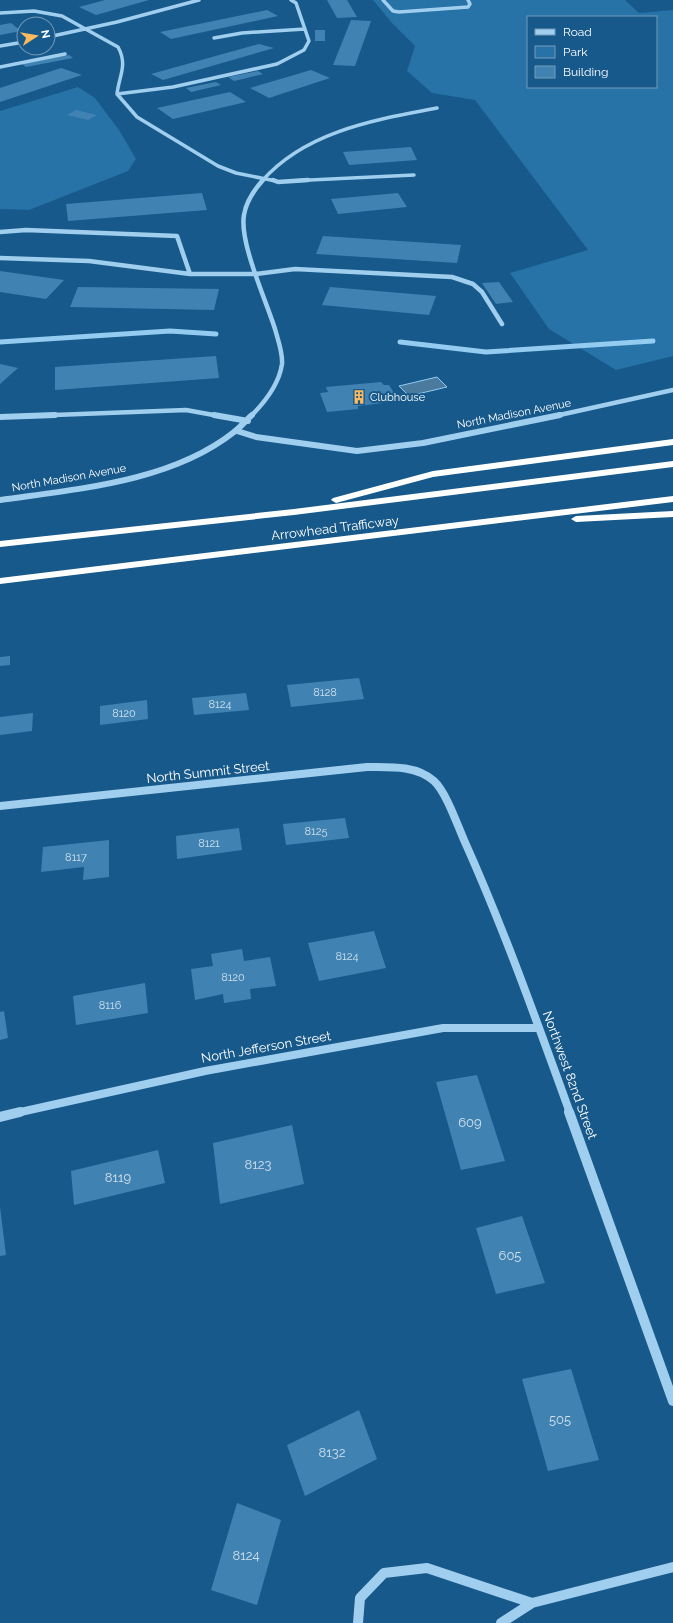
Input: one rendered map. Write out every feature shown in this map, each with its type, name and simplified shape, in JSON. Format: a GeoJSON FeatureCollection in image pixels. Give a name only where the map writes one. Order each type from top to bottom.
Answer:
{"type":"FeatureCollection","features":[{"type":"Feature","properties":{"kind":"highway"},"geometry":{"type":"LineString","coordinates":[[294,512],[432,474],[673,442]]}},
{"type":"Feature","properties":{"kind":"highway","name":"Arrowhead Trafficway"},"geometry":{"type":"LineString","coordinates":[[0,544],[294,512],[673,464]]}},
{"type":"Feature","properties":{"kind":"highway","name":"Arrowhead Trafficway"},"geometry":{"type":"LineString","coordinates":[[0,582],[673,500]]}},
{"type":"Feature","properties":{"kind":"highway"},"geometry":{"type":"LineString","coordinates":[[489,522],[673,514]]}},
{"type":"Feature","properties":{"kind":"street"},"geometry":{"type":"LineString","coordinates":[[56,35],[199,0]]}},
{"type":"Feature","properties":{"kind":"street"},"geometry":{"type":"LineString","coordinates":[[117,94],[173,87],[278,64],[304,50],[309,41],[296,3],[291,0]]}},
{"type":"Feature","properties":{"kind":"street"},"geometry":{"type":"LineString","coordinates":[[383,0],[392,11],[399,12],[468,7],[470,4],[468,0]]}},
{"type":"Feature","properties":{"kind":"street"},"geometry":{"type":"LineString","coordinates":[[0,13],[34,12],[62,16],[118,47],[125,62],[117,84],[117,94],[137,116],[218,166],[236,173],[278,182],[414,175]]}},
{"type":"Feature","properties":{"kind":"street"},"geometry":{"type":"LineString","coordinates":[[214,38],[242,33],[305,29]]}},
{"type":"Feature","properties":{"kind":"street"},"geometry":{"type":"LineString","coordinates":[[0,46],[16,43]]}},
{"type":"Feature","properties":{"kind":"street"},"geometry":{"type":"LineString","coordinates":[[0,67],[65,54]]}},
{"type":"Feature","properties":{"kind":"street","name":"North Madison Avenue"},"geometry":{"type":"LineString","coordinates":[[0,500],[119,482],[195,457],[237,431],[248,421],[272,392],[282,363],[279,344],[247,248],[243,221],[250,196],[264,178],[288,157],[320,139],[369,122],[436,108]]}},
{"type":"Feature","properties":{"kind":"street"},"geometry":{"type":"LineString","coordinates":[[0,232],[26,230],[177,236],[190,274]]}},
{"type":"Feature","properties":{"kind":"street"},"geometry":{"type":"LineString","coordinates":[[0,258],[89,261],[190,274],[256,274],[296,268],[452,277],[473,284],[478,288],[502,324]]}},
{"type":"Feature","properties":{"kind":"street","name":"North Madison Avenue"},"geometry":{"type":"LineString","coordinates":[[237,431],[256,438],[357,451],[423,443],[673,390]]}},
{"type":"Feature","properties":{"kind":"street"},"geometry":{"type":"LineString","coordinates":[[0,417],[186,410],[248,421]]}},
{"type":"Feature","properties":{"kind":"street","name":"North Summit Street"},"geometry":{"type":"LineString","coordinates":[[0,806],[367,767],[397,767],[419,772]]}},
{"type":"Feature","properties":{"kind":"street","name":"Northwest 82nd Street"},"geometry":{"type":"LineString","coordinates":[[419,772],[434,781],[446,800],[477,869],[539,1028],[673,1400]]}},
{"type":"Feature","properties":{"kind":"street","name":"North Jefferson Street"},"geometry":{"type":"LineString","coordinates":[[0,1117],[205,1071],[443,1028],[539,1028]]}},
{"type":"Feature","properties":{"kind":"street"},"geometry":{"type":"LineString","coordinates":[[502,1623],[532,1603],[673,1567]]}},
{"type":"Feature","properties":{"kind":"street"},"geometry":{"type":"LineString","coordinates":[[358,1623],[360,1598],[384,1573],[427,1568],[532,1603]]}},
{"type":"Feature","properties":{"kind":"green space"},"geometry":{"type":"Polygon","coordinates":[[[373,0],[625,0],[639,13],[673,10],[673,356],[616,370],[549,329],[510,273],[588,250],[475,100],[432,93],[407,71],[415,46],[392,23],[373,0]]]}},
{"type":"Feature","properties":{"kind":"green space"},"geometry":{"type":"Polygon","coordinates":[[[78,87],[95,98],[119,130],[136,159],[128,171],[29,210],[0,209],[0,111],[78,87]]]}},
{"type":"Feature","properties":{"kind":"shaded area"},"geometry":{"type":"Polygon","coordinates":[[[437,377],[447,387],[409,396],[399,386],[437,377]]]}},
{"type":"Feature","properties":{"kind":"building"},"geometry":{"type":"Polygon","coordinates":[[[105,0],[149,0],[96,15],[79,7],[105,0]]]}},
{"type":"Feature","properties":{"kind":"building"},"geometry":{"type":"Polygon","coordinates":[[[327,0],[347,0],[357,17],[337,18],[327,0]]]}},
{"type":"Feature","properties":{"kind":"building"},"geometry":{"type":"Polygon","coordinates":[[[267,10],[278,16],[171,39],[160,32],[267,10]]]}},
{"type":"Feature","properties":{"kind":"building"},"geometry":{"type":"Polygon","coordinates":[[[351,20],[371,21],[355,66],[333,65],[351,20]]]}},
{"type":"Feature","properties":{"kind":"building"},"geometry":{"type":"Polygon","coordinates":[[[11,23],[16,27],[16,32],[0,35],[0,25],[11,23]]]}},
{"type":"Feature","properties":{"kind":"building"},"geometry":{"type":"Polygon","coordinates":[[[315,30],[325,30],[325,41],[315,41],[315,30]]]}},
{"type":"Feature","properties":{"kind":"building"},"geometry":{"type":"Polygon","coordinates":[[[259,44],[274,48],[163,80],[151,74],[259,44]]]}},
{"type":"Feature","properties":{"kind":"building"},"geometry":{"type":"Polygon","coordinates":[[[69,55],[73,58],[26,67],[22,64],[69,55]]]}},
{"type":"Feature","properties":{"kind":"building"},"geometry":{"type":"Polygon","coordinates":[[[61,68],[82,75],[0,102],[0,88],[61,68]]]}},
{"type":"Feature","properties":{"kind":"building"},"geometry":{"type":"Polygon","coordinates":[[[311,70],[330,78],[269,98],[250,88],[311,70]]]}},
{"type":"Feature","properties":{"kind":"building"},"geometry":{"type":"Polygon","coordinates":[[[258,71],[263,74],[234,81],[228,77],[258,71]]]}},
{"type":"Feature","properties":{"kind":"building"},"geometry":{"type":"Polygon","coordinates":[[[216,82],[221,85],[191,92],[186,88],[216,82]]]}},
{"type":"Feature","properties":{"kind":"building"},"geometry":{"type":"Polygon","coordinates":[[[230,92],[246,102],[173,119],[157,108],[230,92]]]}},
{"type":"Feature","properties":{"kind":"building"},"geometry":{"type":"Polygon","coordinates":[[[76,110],[97,115],[88,120],[67,115],[76,110]]]}},
{"type":"Feature","properties":{"kind":"building"},"geometry":{"type":"Polygon","coordinates":[[[411,147],[417,160],[349,165],[343,152],[411,147]]]}},
{"type":"Feature","properties":{"kind":"building"},"geometry":{"type":"Polygon","coordinates":[[[202,193],[207,210],[68,221],[66,204],[202,193]]]}},
{"type":"Feature","properties":{"kind":"building"},"geometry":{"type":"Polygon","coordinates":[[[398,193],[407,207],[338,214],[331,199],[398,193]]]}},
{"type":"Feature","properties":{"kind":"building"},"geometry":{"type":"Polygon","coordinates":[[[323,236],[461,245],[457,263],[316,254],[323,236]]]}},
{"type":"Feature","properties":{"kind":"building"},"geometry":{"type":"Polygon","coordinates":[[[0,271],[64,280],[46,299],[0,292],[0,271]]]}},
{"type":"Feature","properties":{"kind":"building"},"geometry":{"type":"Polygon","coordinates":[[[499,282],[513,302],[496,304],[482,283],[499,282]]]}},
{"type":"Feature","properties":{"kind":"building"},"geometry":{"type":"Polygon","coordinates":[[[78,287],[219,289],[214,310],[70,307],[78,287]]]}},
{"type":"Feature","properties":{"kind":"building"},"geometry":{"type":"Polygon","coordinates":[[[330,287],[436,296],[429,315],[322,305],[330,287]]]}},
{"type":"Feature","properties":{"kind":"building"},"geometry":{"type":"Polygon","coordinates":[[[216,356],[219,378],[55,390],[55,367],[216,356]]]}},
{"type":"Feature","properties":{"kind":"building"},"geometry":{"type":"Polygon","coordinates":[[[0,364],[18,368],[0,384],[0,364]]]}},
{"type":"Feature","properties":{"kind":"building","name":"Clubhouse"},"geometry":{"type":"Polygon","coordinates":[[[381,382],[384,385],[389,385],[399,401],[358,406],[358,409],[327,412],[320,393],[328,392],[326,387],[381,382]]]}},
{"type":"Feature","properties":{"kind":"building"},"geometry":{"type":"Polygon","coordinates":[[[10,656],[10,665],[0,666],[0,657],[10,656]]]}},
{"type":"Feature","properties":{"kind":"building"},"geometry":{"type":"Polygon","coordinates":[[[359,678],[364,699],[291,707],[287,685],[359,678]]]}},
{"type":"Feature","properties":{"kind":"building"},"geometry":{"type":"Polygon","coordinates":[[[246,693],[249,710],[194,715],[192,698],[246,693]]]}},
{"type":"Feature","properties":{"kind":"building"},"geometry":{"type":"Polygon","coordinates":[[[147,700],[148,719],[100,725],[100,706],[147,700]]]}},
{"type":"Feature","properties":{"kind":"building"},"geometry":{"type":"Polygon","coordinates":[[[33,713],[32,731],[0,735],[0,717],[33,713]]]}},
{"type":"Feature","properties":{"kind":"building"},"geometry":{"type":"Polygon","coordinates":[[[345,818],[349,838],[286,845],[283,824],[345,818]]]}},
{"type":"Feature","properties":{"kind":"building"},"geometry":{"type":"Polygon","coordinates":[[[239,828],[242,850],[177,859],[176,836],[239,828]]]}},
{"type":"Feature","properties":{"kind":"building"},"geometry":{"type":"Polygon","coordinates":[[[109,840],[109,877],[83,880],[84,867],[41,872],[43,847],[109,840]]]}},
{"type":"Feature","properties":{"kind":"building"},"geometry":{"type":"Polygon","coordinates":[[[374,931],[386,968],[319,981],[308,943],[374,931]]]}},
{"type":"Feature","properties":{"kind":"building"},"geometry":{"type":"Polygon","coordinates":[[[242,949],[244,961],[270,957],[276,986],[250,989],[251,999],[224,1003],[223,994],[195,1000],[191,969],[213,966],[211,954],[242,949]]]}},
{"type":"Feature","properties":{"kind":"building"},"geometry":{"type":"Polygon","coordinates":[[[145,983],[148,1013],[76,1025],[73,996],[145,983]]]}},
{"type":"Feature","properties":{"kind":"building"},"geometry":{"type":"Polygon","coordinates":[[[4,1011],[8,1038],[0,1040],[0,1012],[4,1011]]]}},
{"type":"Feature","properties":{"kind":"building"},"geometry":{"type":"Polygon","coordinates":[[[477,1075],[505,1161],[461,1170],[436,1082],[477,1075]]]}},
{"type":"Feature","properties":{"kind":"building"},"geometry":{"type":"Polygon","coordinates":[[[292,1125],[304,1184],[220,1204],[213,1143],[292,1125]]]}},
{"type":"Feature","properties":{"kind":"building"},"geometry":{"type":"Polygon","coordinates":[[[158,1150],[165,1183],[74,1205],[71,1171],[158,1150]]]}},
{"type":"Feature","properties":{"kind":"building"},"geometry":{"type":"Polygon","coordinates":[[[0,1207],[6,1255],[0,1256],[0,1207]]]}},
{"type":"Feature","properties":{"kind":"building"},"geometry":{"type":"Polygon","coordinates":[[[522,1216],[545,1283],[496,1294],[476,1228],[522,1216]]]}},
{"type":"Feature","properties":{"kind":"building"},"geometry":{"type":"Polygon","coordinates":[[[571,1369],[599,1460],[548,1471],[522,1379],[571,1369]]]}},
{"type":"Feature","properties":{"kind":"building"},"geometry":{"type":"Polygon","coordinates":[[[359,1410],[377,1459],[305,1496],[287,1445],[359,1410]]]}},
{"type":"Feature","properties":{"kind":"building"},"geometry":{"type":"Polygon","coordinates":[[[237,1503],[281,1520],[257,1605],[211,1590],[237,1503]]]}},
{"type":"Feature","properties":{"kind":"waterway"},"geometry":{"type":"LineString","coordinates":[[0,342],[170,331],[216,334]]}},
{"type":"Feature","properties":{"kind":"waterway"},"geometry":{"type":"LineString","coordinates":[[400,342],[486,352],[653,341]]}},
{"type":"Feature","properties":{"kind":"place","name":"Clubhouse"},"geometry":{"type":"Point","coordinates":[359,397]}}]}
